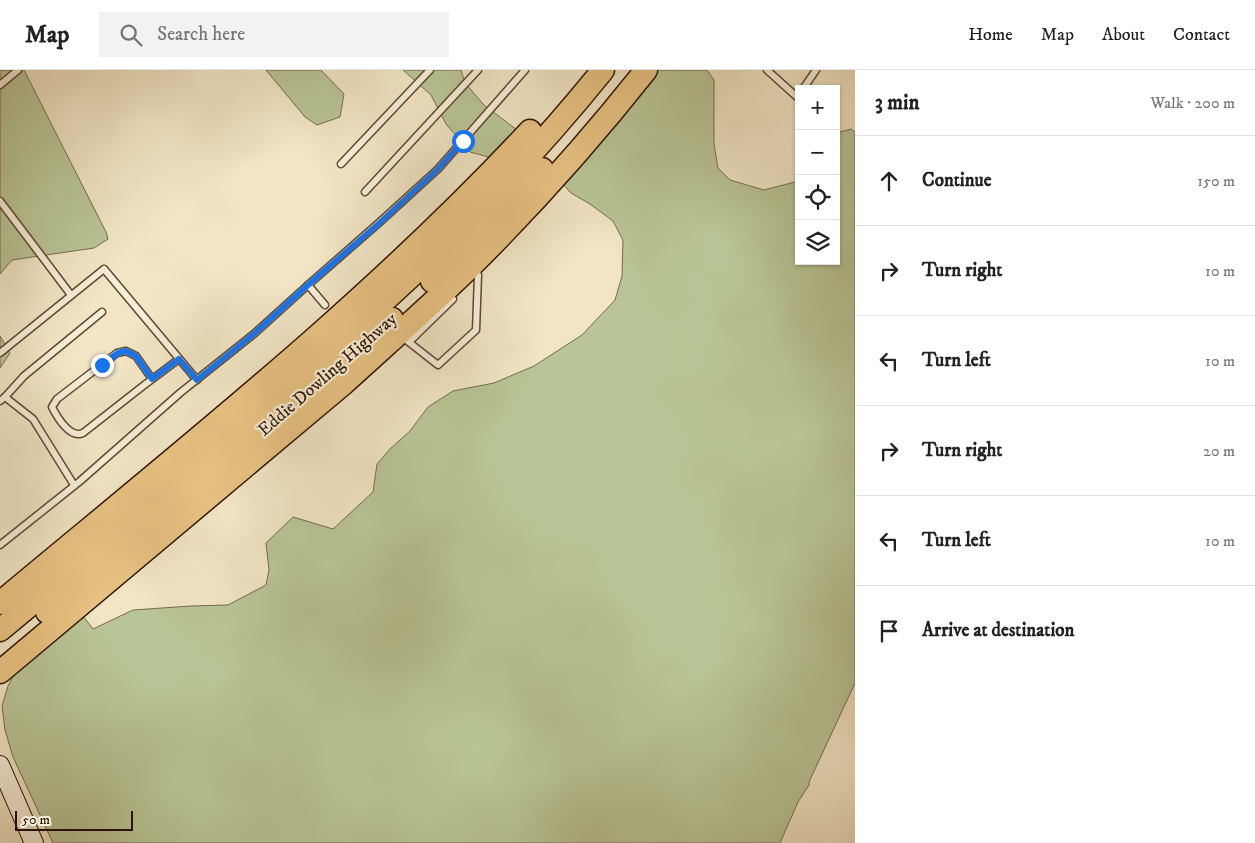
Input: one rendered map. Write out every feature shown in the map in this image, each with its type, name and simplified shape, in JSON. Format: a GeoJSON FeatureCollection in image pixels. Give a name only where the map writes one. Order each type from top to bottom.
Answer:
{"type":"FeatureCollection","features":[{"type":"Feature","properties":{"kind":"highway"},"geometry":{"type":"LineString","coordinates":[[0,603],[288,362],[368,291],[500,163],[537,124],[583,70]]}},
{"type":"Feature","properties":{"kind":"highway","name":"Eddie Dowling Highway"},"geometry":{"type":"LineString","coordinates":[[2,654],[150,505],[325,354],[412,275],[519,166],[566,115],[603,70]]}},
{"type":"Feature","properties":{"kind":"highway","name":"Eddie Dowling Highway"},"geometry":{"type":"LineString","coordinates":[[2,654],[334,370],[412,300],[515,198],[579,128],[628,70]]}},
{"type":"Feature","properties":{"kind":"highway"},"geometry":{"type":"LineString","coordinates":[[0,685],[2,654],[403,338],[474,273],[604,123],[646,70]]}},
{"type":"Feature","properties":{"kind":"main road"},"geometry":{"type":"LineString","coordinates":[[0,765],[34,843]]}},
{"type":"Feature","properties":{"kind":"lane"},"geometry":{"type":"LineString","coordinates":[[0,85],[18,70]]}},
{"type":"Feature","properties":{"kind":"lane"},"geometry":{"type":"LineString","coordinates":[[341,164],[430,70]]}},
{"type":"Feature","properties":{"kind":"lane"},"geometry":{"type":"LineString","coordinates":[[365,192],[478,70]]}},
{"type":"Feature","properties":{"kind":"lane"},"geometry":{"type":"LineString","coordinates":[[0,545],[255,333],[382,221],[438,169],[525,70]]}},
{"type":"Feature","properties":{"kind":"lane"},"geometry":{"type":"LineString","coordinates":[[767,70],[795,95]]}},
{"type":"Feature","properties":{"kind":"lane"},"geometry":{"type":"LineString","coordinates":[[806,85],[816,70]]}},
{"type":"Feature","properties":{"kind":"lane"},"geometry":{"type":"LineString","coordinates":[[0,201],[71,295]]}},
{"type":"Feature","properties":{"kind":"lane"},"geometry":{"type":"LineString","coordinates":[[0,353],[104,268],[197,380]]}},
{"type":"Feature","properties":{"kind":"lane"},"geometry":{"type":"LineString","coordinates":[[457,295],[403,338],[438,365],[476,330],[474,273]]}},
{"type":"Feature","properties":{"kind":"lane"},"geometry":{"type":"LineString","coordinates":[[308,285],[325,304]]}},
{"type":"Feature","properties":{"kind":"lane"},"geometry":{"type":"LineString","coordinates":[[74,485],[33,419],[2,399],[24,376],[102,312]]}},
{"type":"Feature","properties":{"kind":"lane"},"geometry":{"type":"LineString","coordinates":[[152,379],[136,356],[126,351],[118,353],[58,399],[52,407],[71,433],[79,435],[179,359]]}},
{"type":"Feature","properties":{"kind":"green space"},"geometry":{"type":"Polygon","coordinates":[[[0,70],[24,70],[108,239],[94,248],[12,260],[0,274],[0,70]]]}},
{"type":"Feature","properties":{"kind":"green space"},"geometry":{"type":"Polygon","coordinates":[[[266,70],[321,70],[344,94],[340,117],[317,125],[305,117],[266,70]]]}},
{"type":"Feature","properties":{"kind":"green space"},"geometry":{"type":"Polygon","coordinates":[[[403,70],[461,70],[465,83],[484,105],[517,130],[503,161],[470,152],[446,124],[431,95],[403,70]]]}},
{"type":"Feature","properties":{"kind":"green space"},"geometry":{"type":"Polygon","coordinates":[[[651,70],[707,70],[714,80],[714,144],[718,168],[730,180],[764,190],[795,182],[795,265],[840,265],[840,132],[851,129],[855,132],[855,683],[809,785],[798,802],[780,843],[53,843],[13,757],[5,730],[2,706],[8,686],[18,667],[80,612],[93,629],[133,610],[228,605],[266,585],[269,570],[266,543],[293,517],[333,529],[373,492],[377,464],[410,431],[428,407],[453,391],[494,383],[534,366],[582,335],[615,300],[622,276],[623,240],[613,221],[571,193],[560,181],[651,70]]]}},
{"type":"Feature","properties":{"kind":"green space"},"geometry":{"type":"Polygon","coordinates":[[[0,336],[10,353],[0,368],[0,336]]]}},
{"type":"Feature","properties":{"kind":"route"},"geometry":{"type":"LineString","coordinates":[[102,365],[118,353],[126,351],[136,356],[152,379],[179,359],[197,380],[255,333],[382,221],[438,169],[463,141]]}}]}
